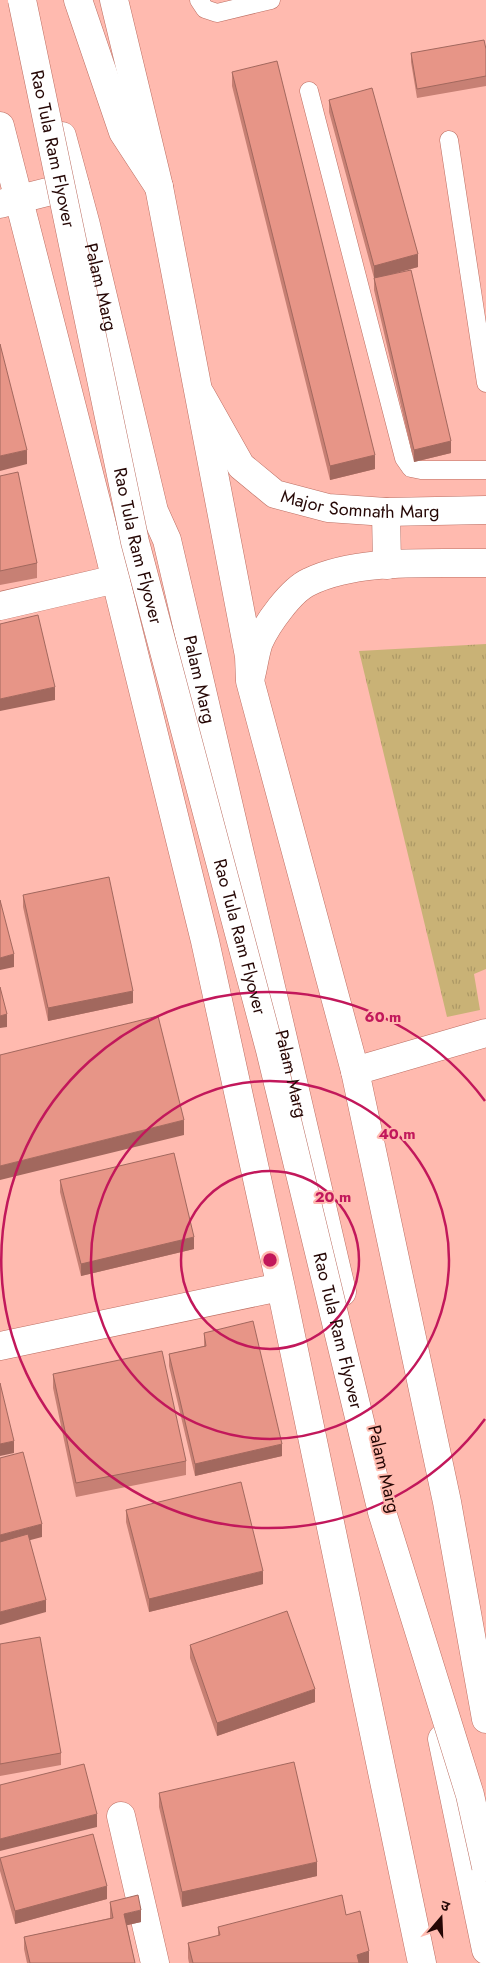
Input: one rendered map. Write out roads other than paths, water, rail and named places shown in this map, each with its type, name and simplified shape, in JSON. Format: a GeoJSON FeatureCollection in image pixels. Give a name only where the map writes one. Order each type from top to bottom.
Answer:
{"type":"FeatureCollection","features":[{"type":"Feature","properties":{"kind":"main road","name":"Palam Marg"},"geometry":{"type":"LineString","coordinates":[[23,0],[76,185],[154,510],[167,540],[397,1525],[486,1950]]}},
{"type":"Feature","properties":{"kind":"main road","name":"Rao Tula Ram Flyover"},"geometry":{"type":"LineString","coordinates":[[23,0],[135,542],[270,1050],[382,1512],[470,1795],[486,1866]]}},
{"type":"Feature","properties":{"kind":"main road"},"geometry":{"type":"LineString","coordinates":[[78,0],[123,132],[159,187]]}},
{"type":"Feature","properties":{"kind":"main road"},"geometry":{"type":"LineString","coordinates":[[114,0],[159,187],[249,656],[250,681],[355,1071],[447,1502],[486,1719]]}},
{"type":"Feature","properties":{"kind":"main road"},"geometry":{"type":"LineString","coordinates":[[0,126],[9,202],[116,579],[205,941],[280,1287],[422,1963]]}},
{"type":"Feature","properties":{"kind":"main road"},"geometry":{"type":"LineString","coordinates":[[9,202],[76,185]]}},
{"type":"Feature","properties":{"kind":"main road","name":"Major Somnath Marg"},"geometry":{"type":"LineString","coordinates":[[200,393],[241,466],[274,494],[328,508],[386,512],[486,510]]}},
{"type":"Feature","properties":{"kind":"main road"},"geometry":{"type":"LineString","coordinates":[[386,512],[387,565]]}},
{"type":"Feature","properties":{"kind":"main road"},"geometry":{"type":"LineString","coordinates":[[250,681],[259,643],[278,609],[308,582],[342,569],[387,565],[486,563]]}},
{"type":"Feature","properties":{"kind":"main road"},"geometry":{"type":"LineString","coordinates":[[0,606],[116,579]]}},
{"type":"Feature","properties":{"kind":"main road"},"geometry":{"type":"LineString","coordinates":[[355,1071],[486,1033]]}},
{"type":"Feature","properties":{"kind":"main road"},"geometry":{"type":"LineString","coordinates":[[2,1339],[280,1287]]}},
{"type":"Feature","properties":{"kind":"main road"},"geometry":{"type":"LineString","coordinates":[[121,1816],[155,1963]]}},
{"type":"Feature","properties":{"kind":"lane"},"geometry":{"type":"LineString","coordinates":[[199,0],[205,10],[217,13],[271,0]]}},
{"type":"Feature","properties":{"kind":"lane"},"geometry":{"type":"LineString","coordinates":[[309,92],[404,458],[411,468],[421,470],[486,470]]}},
{"type":"Feature","properties":{"kind":"lane"},"geometry":{"type":"LineString","coordinates":[[449,140],[486,383]]}}]}
